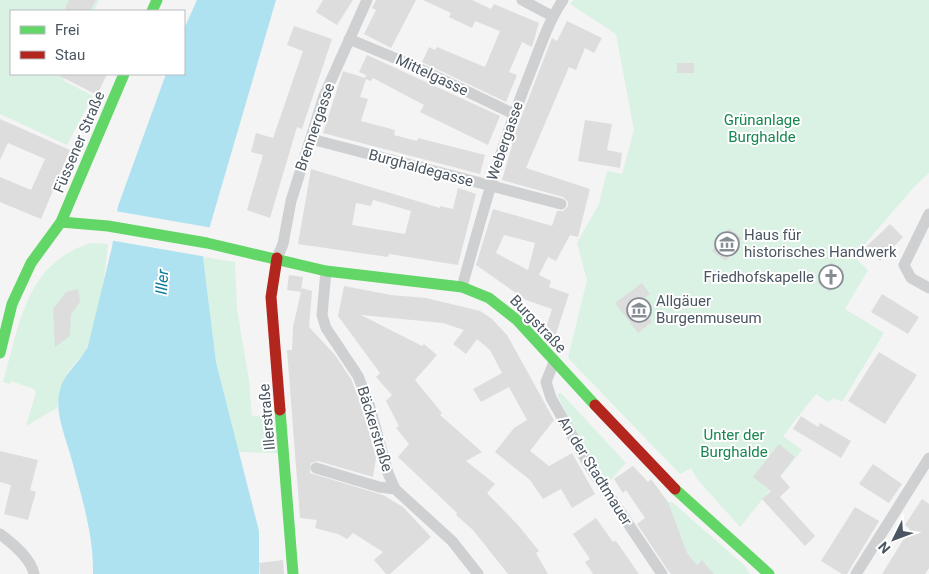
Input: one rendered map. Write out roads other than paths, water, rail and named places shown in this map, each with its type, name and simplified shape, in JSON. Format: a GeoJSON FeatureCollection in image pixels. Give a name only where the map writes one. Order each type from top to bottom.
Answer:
{"type":"FeatureCollection","features":[{"type":"Feature","properties":{"kind":"street","name":"Brennergasse"},"geometry":{"type":"LineString","coordinates":[[277,258],[283,244],[291,201],[324,96],[367,0]]}},
{"type":"Feature","properties":{"kind":"street"},"geometry":{"type":"LineString","coordinates":[[522,0],[552,16]]}},
{"type":"Feature","properties":{"kind":"street","name":"Webergasse"},"geometry":{"type":"LineString","coordinates":[[462,286],[490,186],[514,114],[552,16],[563,0]]}},
{"type":"Feature","properties":{"kind":"street","name":"Mittelgasse"},"geometry":{"type":"LineString","coordinates":[[348,39],[414,66],[514,114]]}},
{"type":"Feature","properties":{"kind":"street","name":"Füssener Straße"},"geometry":{"type":"LineString","coordinates":[[0,353],[16,296],[31,263],[62,222],[124,75]]}},
{"type":"Feature","properties":{"kind":"street","name":"Burghaldegasse"},"geometry":{"type":"LineString","coordinates":[[310,139],[561,204]]}},
{"type":"Feature","properties":{"kind":"street"},"geometry":{"type":"LineString","coordinates":[[929,214],[904,266],[911,278],[929,288]]}},
{"type":"Feature","properties":{"kind":"street","name":"Burgstraße"},"geometry":{"type":"LineString","coordinates":[[62,222],[122,228],[277,258],[326,271],[462,286],[480,294],[503,307],[657,472],[769,574]]}},
{"type":"Feature","properties":{"kind":"street","name":"Illerstraße"},"geometry":{"type":"LineString","coordinates":[[277,258],[271,297],[293,574]]}},
{"type":"Feature","properties":{"kind":"street","name":"Bäckerstraße"},"geometry":{"type":"LineString","coordinates":[[326,271],[322,315],[326,328],[358,376],[369,404],[388,473],[395,489],[452,541],[478,574]]}},
{"type":"Feature","properties":{"kind":"street","name":"An der Stadtmauer"},"geometry":{"type":"LineString","coordinates":[[554,362],[546,382],[551,398],[590,467],[662,574]]}},
{"type":"Feature","properties":{"kind":"street"},"geometry":{"type":"LineString","coordinates":[[856,574],[929,458]]}},
{"type":"Feature","properties":{"kind":"street"},"geometry":{"type":"LineString","coordinates":[[316,468],[378,487],[395,489]]}},
{"type":"Feature","properties":{"kind":"street"},"geometry":{"type":"LineString","coordinates":[[0,534],[15,545],[33,569],[34,574]]}},
{"type":"Feature","properties":{"kind":"water","name":"Iller"},"geometry":{"type":"Polygon","coordinates":[[[197,0],[276,0],[210,226],[206,254],[203,257],[216,362],[259,531],[259,574],[93,574],[93,559],[86,515],[59,415],[60,390],[65,377],[88,346],[112,247],[118,206],[166,75],[185,75],[185,27],[197,0]]]}},
{"type":"Feature","properties":{"kind":"place","name":"Haus für historisches Handwerk"},"geometry":{"type":"Point","coordinates":[727,244]}},
{"type":"Feature","properties":{"kind":"place","name":"Friedhofskapelle"},"geometry":{"type":"Point","coordinates":[831,277]}},
{"type":"Feature","properties":{"kind":"place","name":"Allgäuer Burgenmuseum"},"geometry":{"type":"Point","coordinates":[639,310]}},
{"type":"Feature","properties":{"kind":"park label","name":"Grünanlage Burghalde"},"geometry":{"type":"Point","coordinates":[762,128]}},
{"type":"Feature","properties":{"kind":"park label","name":"Unter der Burghalde"},"geometry":{"type":"Point","coordinates":[734,444]}}]}
